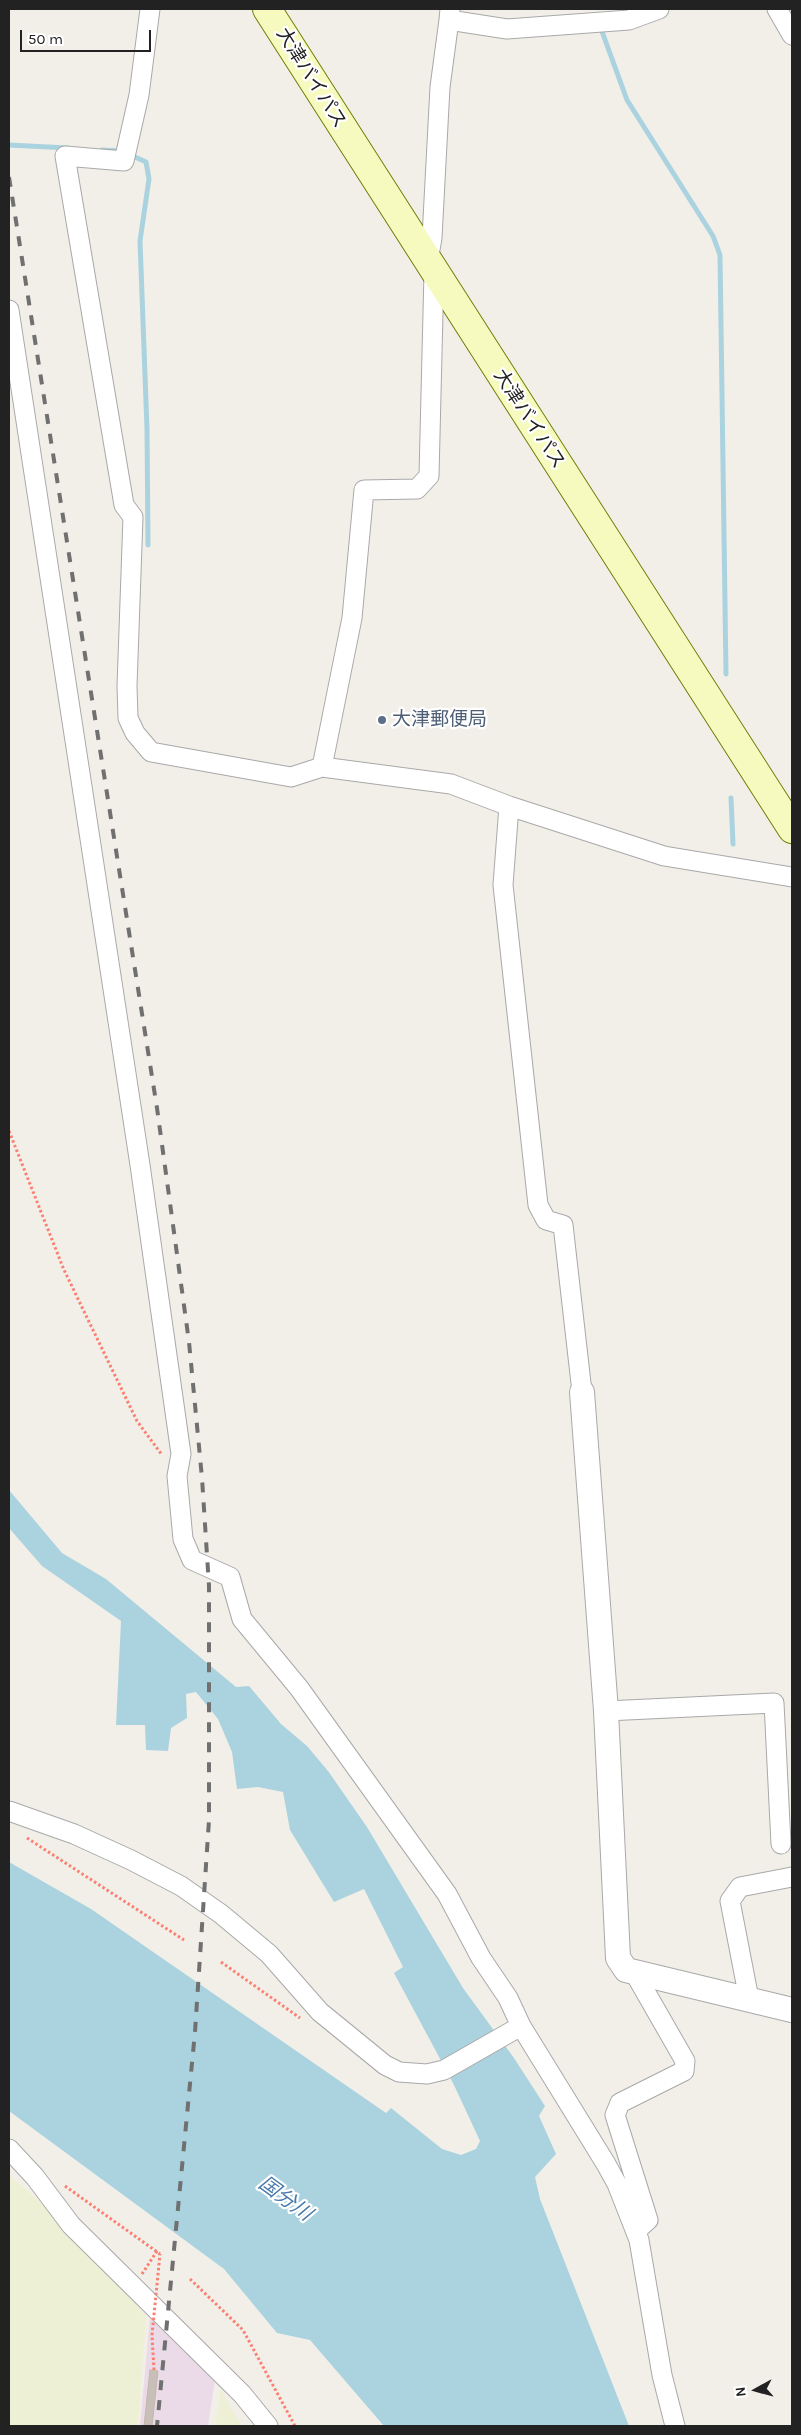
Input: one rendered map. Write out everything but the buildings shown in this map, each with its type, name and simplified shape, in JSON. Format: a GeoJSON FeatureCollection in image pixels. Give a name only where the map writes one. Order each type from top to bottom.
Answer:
{"type":"FeatureCollection","features":[{"type":"Feature","properties":{"kind":"main road","name":"大津バイパス"},"geometry":{"type":"LineString","coordinates":[[267,9],[792,829]]}},
{"type":"Feature","properties":{"kind":"street"},"geometry":{"type":"LineString","coordinates":[[150,9],[139,95],[124,161],[65,156],[124,505],[133,517],[127,686],[128,718],[135,732],[150,752],[291,777],[322,767],[451,784],[509,806],[664,856],[792,877]]}},
{"type":"Feature","properties":{"kind":"street"},"geometry":{"type":"LineString","coordinates":[[322,767],[352,618],[364,490],[417,489],[429,476],[432,238],[440,87],[449,15],[507,29],[629,20],[659,9]]}},
{"type":"Feature","properties":{"kind":"street"},"geometry":{"type":"LineString","coordinates":[[777,9],[792,35]]}},
{"type":"Feature","properties":{"kind":"street"},"geometry":{"type":"LineString","coordinates":[[9,310],[140,1165],[180,1454],[177,1476],[183,1540],[192,1560],[230,1577],[242,1619],[299,1688],[447,1894],[481,1958],[508,1998],[516,2029],[606,2164],[617,2184],[639,2240],[662,2375],[675,2426]]}},
{"type":"Feature","properties":{"kind":"street"},"geometry":{"type":"LineString","coordinates":[[509,806],[503,884],[538,1205],[546,1220],[563,1225],[582,1392],[606,1711],[618,1958],[626,1970],[792,2010]]}},
{"type":"Feature","properties":{"kind":"street"},"geometry":{"type":"LineString","coordinates":[[606,1711],[774,1703],[786,1806],[781,1844]]}},
{"type":"Feature","properties":{"kind":"street"},"geometry":{"type":"LineString","coordinates":[[9,1811],[74,1834],[131,1860],[181,1886],[221,1914],[269,1954],[320,2012],[385,2065],[399,2072],[427,2074],[444,2070],[516,2029]]}},
{"type":"Feature","properties":{"kind":"street"},"geometry":{"type":"LineString","coordinates":[[748,2000],[730,1901],[740,1887],[792,1877]]}},
{"type":"Feature","properties":{"kind":"street"},"geometry":{"type":"LineString","coordinates":[[634,1972],[685,2061],[684,2071],[620,2103],[615,2115],[648,2220],[636,2231]]}},
{"type":"Feature","properties":{"kind":"street"},"geometry":{"type":"LineString","coordinates":[[9,2149],[35,2177],[72,2225],[242,2394],[268,2426]]}},
{"type":"Feature","properties":{"kind":"path"},"geometry":{"type":"LineString","coordinates":[[9,1131],[64,1270],[137,1421],[177,1476]]}},
{"type":"Feature","properties":{"kind":"path"},"geometry":{"type":"LineString","coordinates":[[25,1836],[184,1940]]}},
{"type":"Feature","properties":{"kind":"path"},"geometry":{"type":"LineString","coordinates":[[60,2182],[158,2252]]}},
{"type":"Feature","properties":{"kind":"path"},"geometry":{"type":"LineString","coordinates":[[138,2280],[158,2252]]}},
{"type":"Feature","properties":{"kind":"path"},"geometry":{"type":"LineString","coordinates":[[154,2370],[152,2335],[158,2252]]}},
{"type":"Feature","properties":{"kind":"path"},"geometry":{"type":"LineString","coordinates":[[190,2279],[243,2330],[295,2426]]}},
{"type":"Feature","properties":{"kind":"shaded area"},"geometry":{"type":"Polygon","coordinates":[[[150,2316],[186,2347],[215,2380],[208,2426],[140,2426],[150,2316]]]}},
{"type":"Feature","properties":{"kind":"green space"},"geometry":{"type":"Polygon","coordinates":[[[9,2175],[47,2208],[146,2316],[138,2426],[9,2426],[9,2175]]]}},
{"type":"Feature","properties":{"kind":"green space"},"geometry":{"type":"Polygon","coordinates":[[[221,2389],[241,2426],[215,2426],[221,2389]]]}},
{"type":"Feature","properties":{"kind":"water","name":"国分川"},"geometry":{"type":"Polygon","coordinates":[[[9,1490],[62,1553],[106,1579],[236,1687],[249,1686],[281,1724],[307,1746],[328,1771],[367,1827],[463,1988],[514,2058],[545,2106],[539,2116],[556,2154],[535,2177],[540,2199],[629,2426],[384,2426],[310,2340],[277,2333],[224,2269],[9,2111],[9,1862],[91,1909],[386,2113],[391,2108],[442,2149],[461,2155],[476,2149],[480,2141],[453,2083],[394,1973],[403,1967],[364,1889],[334,1902],[290,1830],[283,1792],[258,1787],[237,1789],[232,1752],[218,1719],[196,1692],[186,1694],[187,1718],[171,1728],[168,1751],[146,1750],[145,1725],[116,1725],[121,1621],[42,1566],[9,1528],[9,1490]]]}},
{"type":"Feature","properties":{"kind":"waterway"},"geometry":{"type":"LineString","coordinates":[[600,26],[627,100],[713,236],[720,255],[726,674]]}},
{"type":"Feature","properties":{"kind":"waterway"},"geometry":{"type":"LineString","coordinates":[[9,145],[68,148]]}},
{"type":"Feature","properties":{"kind":"waterway"},"geometry":{"type":"LineString","coordinates":[[102,150],[122,151],[146,162],[149,179],[140,241],[147,429],[148,545]]}},
{"type":"Feature","properties":{"kind":"waterway"},"geometry":{"type":"LineString","coordinates":[[731,798],[733,844]]}},
{"type":"Feature","properties":{"kind":"railway"},"geometry":{"type":"LineString","coordinates":[[9,177],[157,1108],[189,1342],[202,1478],[209,1586],[209,1820],[195,2032],[157,2426]]}},
{"type":"Feature","properties":{"kind":"place","name":"大津郵便局"},"geometry":{"type":"Point","coordinates":[382,720]}}]}
